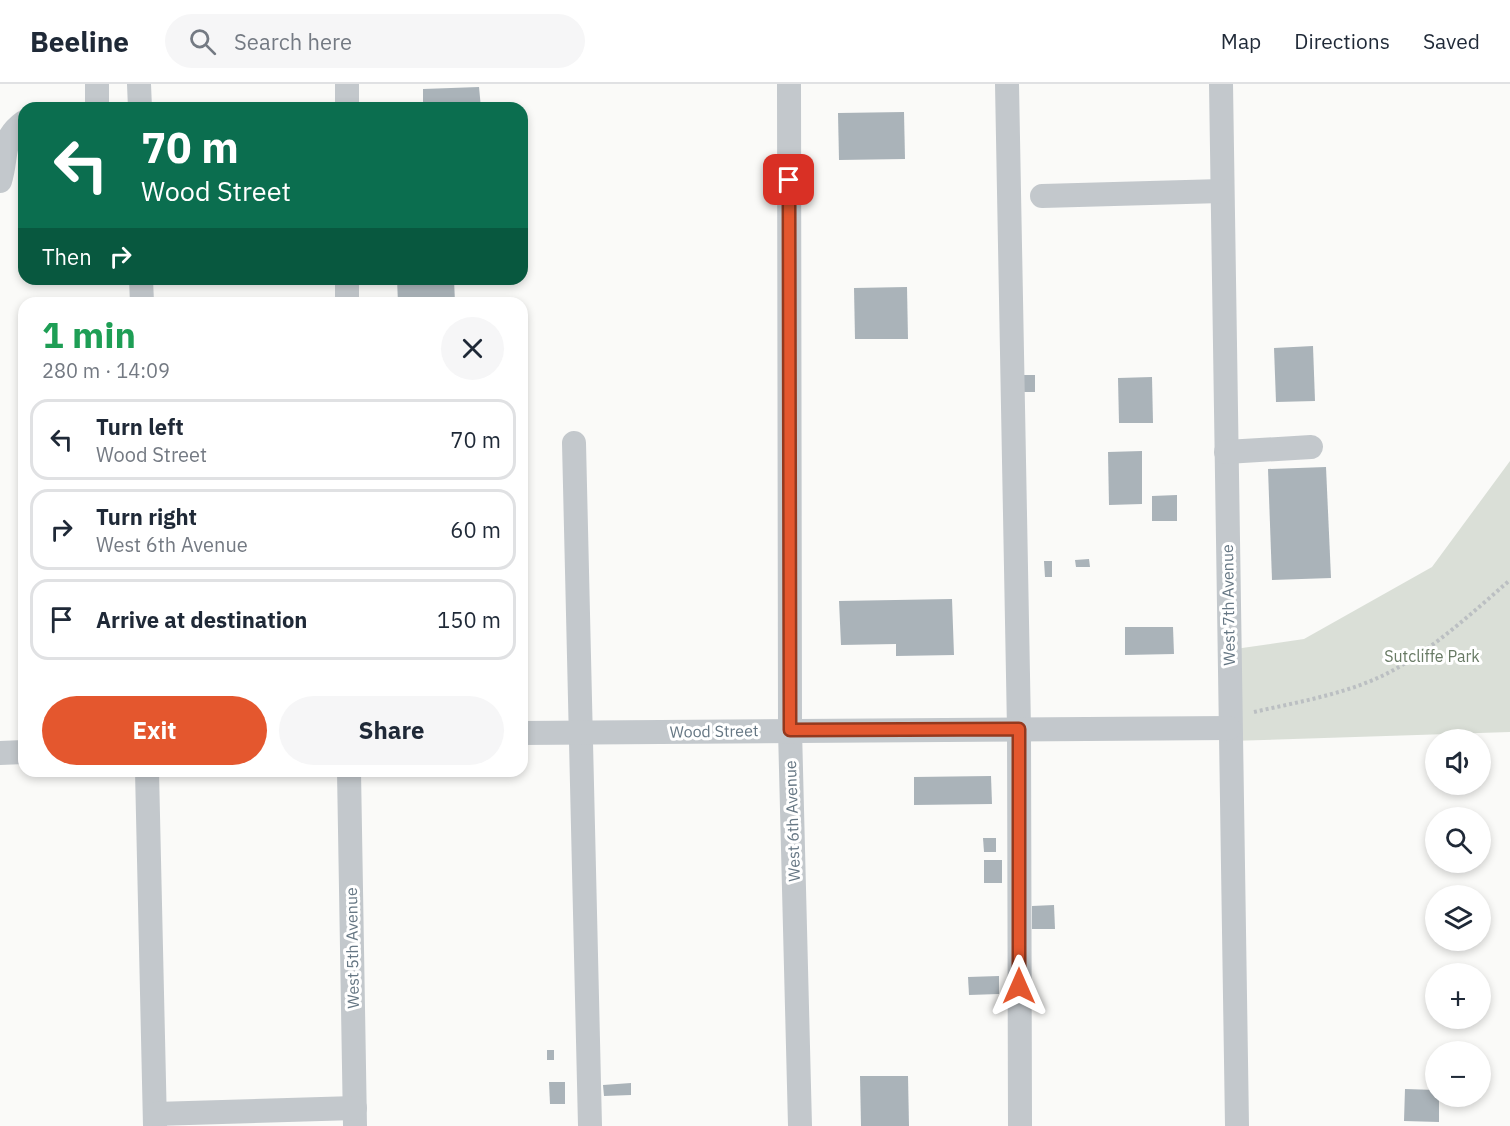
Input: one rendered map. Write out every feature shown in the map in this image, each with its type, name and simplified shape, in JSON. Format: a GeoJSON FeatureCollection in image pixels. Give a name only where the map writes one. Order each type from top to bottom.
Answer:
{"type":"FeatureCollection","features":[{"type":"Feature","properties":{"kind":"street"},"geometry":{"type":"LineString","coordinates":[[139,84],[140,102]]}},
{"type":"Feature","properties":{"kind":"street"},"geometry":{"type":"LineString","coordinates":[[347,84],[347,102]]}},
{"type":"Feature","properties":{"kind":"street","name":"West 6th Avenue"},"geometry":{"type":"LineString","coordinates":[[789,84],[790,730],[800,1126]]}},
{"type":"Feature","properties":{"kind":"street"},"geometry":{"type":"LineString","coordinates":[[1007,84],[1019,729],[1020,1126]]}},
{"type":"Feature","properties":{"kind":"street","name":"West 7th Avenue"},"geometry":{"type":"LineString","coordinates":[[1221,84],[1229,723],[1237,1126]]}},
{"type":"Feature","properties":{"kind":"street"},"geometry":{"type":"LineString","coordinates":[[0,181],[3,152],[8,137],[18,128]]}},
{"type":"Feature","properties":{"kind":"street"},"geometry":{"type":"LineString","coordinates":[[1042,196],[1222,191]]}},
{"type":"Feature","properties":{"kind":"street"},"geometry":{"type":"LineString","coordinates":[[574,443],[590,1126]]}},
{"type":"Feature","properties":{"kind":"street"},"geometry":{"type":"LineString","coordinates":[[1226,452],[1311,447]]}},
{"type":"Feature","properties":{"kind":"street","name":"Wood Street"},"geometry":{"type":"LineString","coordinates":[[528,733],[1019,729],[1229,723]]}},
{"type":"Feature","properties":{"kind":"street"},"geometry":{"type":"LineString","coordinates":[[0,753],[18,752]]}},
{"type":"Feature","properties":{"kind":"street"},"geometry":{"type":"LineString","coordinates":[[147,777],[155,1120],[355,1117]]}},
{"type":"Feature","properties":{"kind":"street","name":"West 5th Avenue"},"geometry":{"type":"LineString","coordinates":[[349,777],[355,1117]]}},
{"type":"Feature","properties":{"kind":"path"},"geometry":{"type":"LineString","coordinates":[[1229,723],[1361,685],[1388,673],[1456,625],[1510,580]]}},
{"type":"Feature","properties":{"kind":"green space","name":"Sutcliffe Park"},"geometry":{"type":"Polygon","coordinates":[[[1510,461],[1510,732],[1491,733],[1491,729],[1425,729],[1425,735],[1230,741],[1228,650],[1304,639],[1432,567],[1510,461]]]}},
{"type":"Feature","properties":{"kind":"building"},"geometry":{"type":"Polygon","coordinates":[[[479,87],[480,102],[423,102],[423,89],[479,87]]]}},
{"type":"Feature","properties":{"kind":"building"},"geometry":{"type":"Polygon","coordinates":[[[904,112],[905,159],[839,160],[838,113],[904,112]]]}},
{"type":"Feature","properties":{"kind":"building"},"geometry":{"type":"Polygon","coordinates":[[[397,285],[454,285],[455,297],[398,297],[397,285]]]}},
{"type":"Feature","properties":{"kind":"building"},"geometry":{"type":"Polygon","coordinates":[[[907,287],[908,339],[855,339],[854,288],[907,287]]]}},
{"type":"Feature","properties":{"kind":"building"},"geometry":{"type":"Polygon","coordinates":[[[1313,346],[1315,401],[1276,402],[1274,348],[1313,346]]]}},
{"type":"Feature","properties":{"kind":"building"},"geometry":{"type":"Polygon","coordinates":[[[1024,375],[1035,375],[1035,392],[1024,392],[1024,375]]]}},
{"type":"Feature","properties":{"kind":"building"},"geometry":{"type":"Polygon","coordinates":[[[1152,377],[1153,423],[1119,423],[1118,378],[1152,377]]]}},
{"type":"Feature","properties":{"kind":"building"},"geometry":{"type":"Polygon","coordinates":[[[1142,451],[1142,504],[1109,505],[1108,452],[1142,451]]]}},
{"type":"Feature","properties":{"kind":"building"},"geometry":{"type":"Polygon","coordinates":[[[1326,467],[1331,578],[1272,580],[1268,469],[1326,467]]]}},
{"type":"Feature","properties":{"kind":"building"},"geometry":{"type":"Polygon","coordinates":[[[1177,495],[1177,521],[1152,521],[1152,496],[1177,495]]]}},
{"type":"Feature","properties":{"kind":"building"},"geometry":{"type":"Polygon","coordinates":[[[1089,559],[1090,567],[1076,567],[1075,560],[1089,559]]]}},
{"type":"Feature","properties":{"kind":"building"},"geometry":{"type":"Polygon","coordinates":[[[1044,561],[1052,561],[1052,577],[1045,577],[1044,561]]]}},
{"type":"Feature","properties":{"kind":"building"},"geometry":{"type":"Polygon","coordinates":[[[952,599],[954,655],[896,656],[896,644],[841,645],[839,601],[952,599]]]}},
{"type":"Feature","properties":{"kind":"building"},"geometry":{"type":"Polygon","coordinates":[[[1125,627],[1173,627],[1174,654],[1125,655],[1125,627]]]}},
{"type":"Feature","properties":{"kind":"building"},"geometry":{"type":"Polygon","coordinates":[[[991,776],[992,804],[914,805],[914,777],[991,776]]]}},
{"type":"Feature","properties":{"kind":"building"},"geometry":{"type":"Polygon","coordinates":[[[983,838],[996,838],[996,852],[984,852],[983,838]]]}},
{"type":"Feature","properties":{"kind":"building"},"geometry":{"type":"Polygon","coordinates":[[[984,860],[1002,860],[1002,883],[984,883],[984,860]]]}},
{"type":"Feature","properties":{"kind":"building"},"geometry":{"type":"Polygon","coordinates":[[[1054,905],[1055,929],[1032,929],[1032,906],[1054,905]]]}},
{"type":"Feature","properties":{"kind":"building"},"geometry":{"type":"Polygon","coordinates":[[[999,976],[999,994],[969,995],[968,977],[999,976]]]}},
{"type":"Feature","properties":{"kind":"building"},"geometry":{"type":"Polygon","coordinates":[[[547,1050],[554,1050],[554,1060],[547,1060],[547,1050]]]}},
{"type":"Feature","properties":{"kind":"building"},"geometry":{"type":"Polygon","coordinates":[[[860,1076],[908,1076],[909,1126],[861,1126],[860,1076]]]}},
{"type":"Feature","properties":{"kind":"building"},"geometry":{"type":"Polygon","coordinates":[[[549,1082],[565,1082],[565,1104],[550,1104],[549,1082]]]}},
{"type":"Feature","properties":{"kind":"building"},"geometry":{"type":"Polygon","coordinates":[[[631,1083],[631,1095],[604,1096],[603,1085],[631,1083]]]}},
{"type":"Feature","properties":{"kind":"building"},"geometry":{"type":"Polygon","coordinates":[[[1405,1089],[1425,1090],[1425,1107],[1439,1107],[1439,1122],[1404,1121],[1405,1089]]]}},
{"type":"Feature","properties":{"kind":"route"},"geometry":{"type":"LineString","coordinates":[[789,180],[790,730],[1019,729],[1019,986]]}}]}
